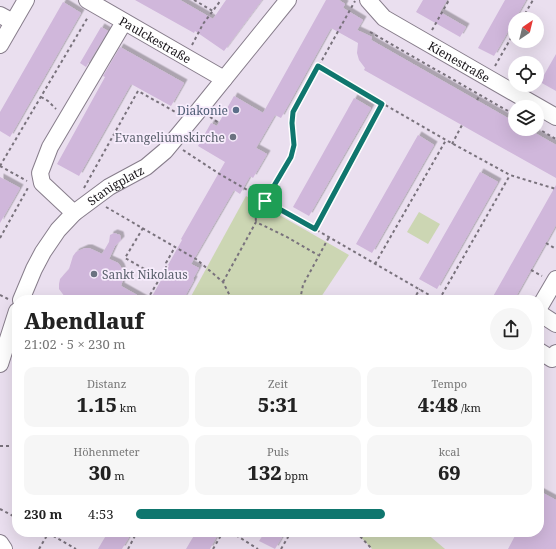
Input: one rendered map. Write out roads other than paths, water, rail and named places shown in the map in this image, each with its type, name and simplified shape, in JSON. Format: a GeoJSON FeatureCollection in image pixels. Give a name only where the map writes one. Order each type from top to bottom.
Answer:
{"type":"FeatureCollection","features":[{"type":"Feature","properties":{"kind":"street"},"geometry":{"type":"LineString","coordinates":[[0,45],[7,18],[26,0]]}},
{"type":"Feature","properties":{"kind":"street","name":"Stanigplatz"},"geometry":{"type":"LineString","coordinates":[[23,295],[43,252],[58,230],[85,204],[109,187],[146,167],[172,143],[288,0]]}},
{"type":"Feature","properties":{"kind":"street","name":"Kienestraße"},"geometry":{"type":"LineString","coordinates":[[368,0],[384,18],[556,117]]}},
{"type":"Feature","properties":{"kind":"street","name":"Paulckestraße"},"geometry":{"type":"LineString","coordinates":[[91,3],[224,79]]}},
{"type":"Feature","properties":{"kind":"street"},"geometry":{"type":"LineString","coordinates":[[85,204],[42,183],[40,173],[50,147],[124,22]]}},
{"type":"Feature","properties":{"kind":"street"},"geometry":{"type":"LineString","coordinates":[[544,295],[550,278]]}},
{"type":"Feature","properties":{"kind":"street"},"geometry":{"type":"LineString","coordinates":[[544,316],[556,324]]}},
{"type":"Feature","properties":{"kind":"street"},"geometry":{"type":"LineString","coordinates":[[0,364],[12,327]]}},
{"type":"Feature","properties":{"kind":"street"},"geometry":{"type":"LineString","coordinates":[[544,354],[552,359],[556,353]]}},
{"type":"Feature","properties":{"kind":"street"},"geometry":{"type":"LineString","coordinates":[[0,543],[4,549]]}},
{"type":"Feature","properties":{"kind":"place","name":"Diakonie"},"geometry":{"type":"Point","coordinates":[236,110]}},
{"type":"Feature","properties":{"kind":"place","name":"Evangeliumskirche"},"geometry":{"type":"Point","coordinates":[233,137]}},
{"type":"Feature","properties":{"kind":"place","name":"Sankt Nikolaus"},"geometry":{"type":"Point","coordinates":[94,274]}}]}
